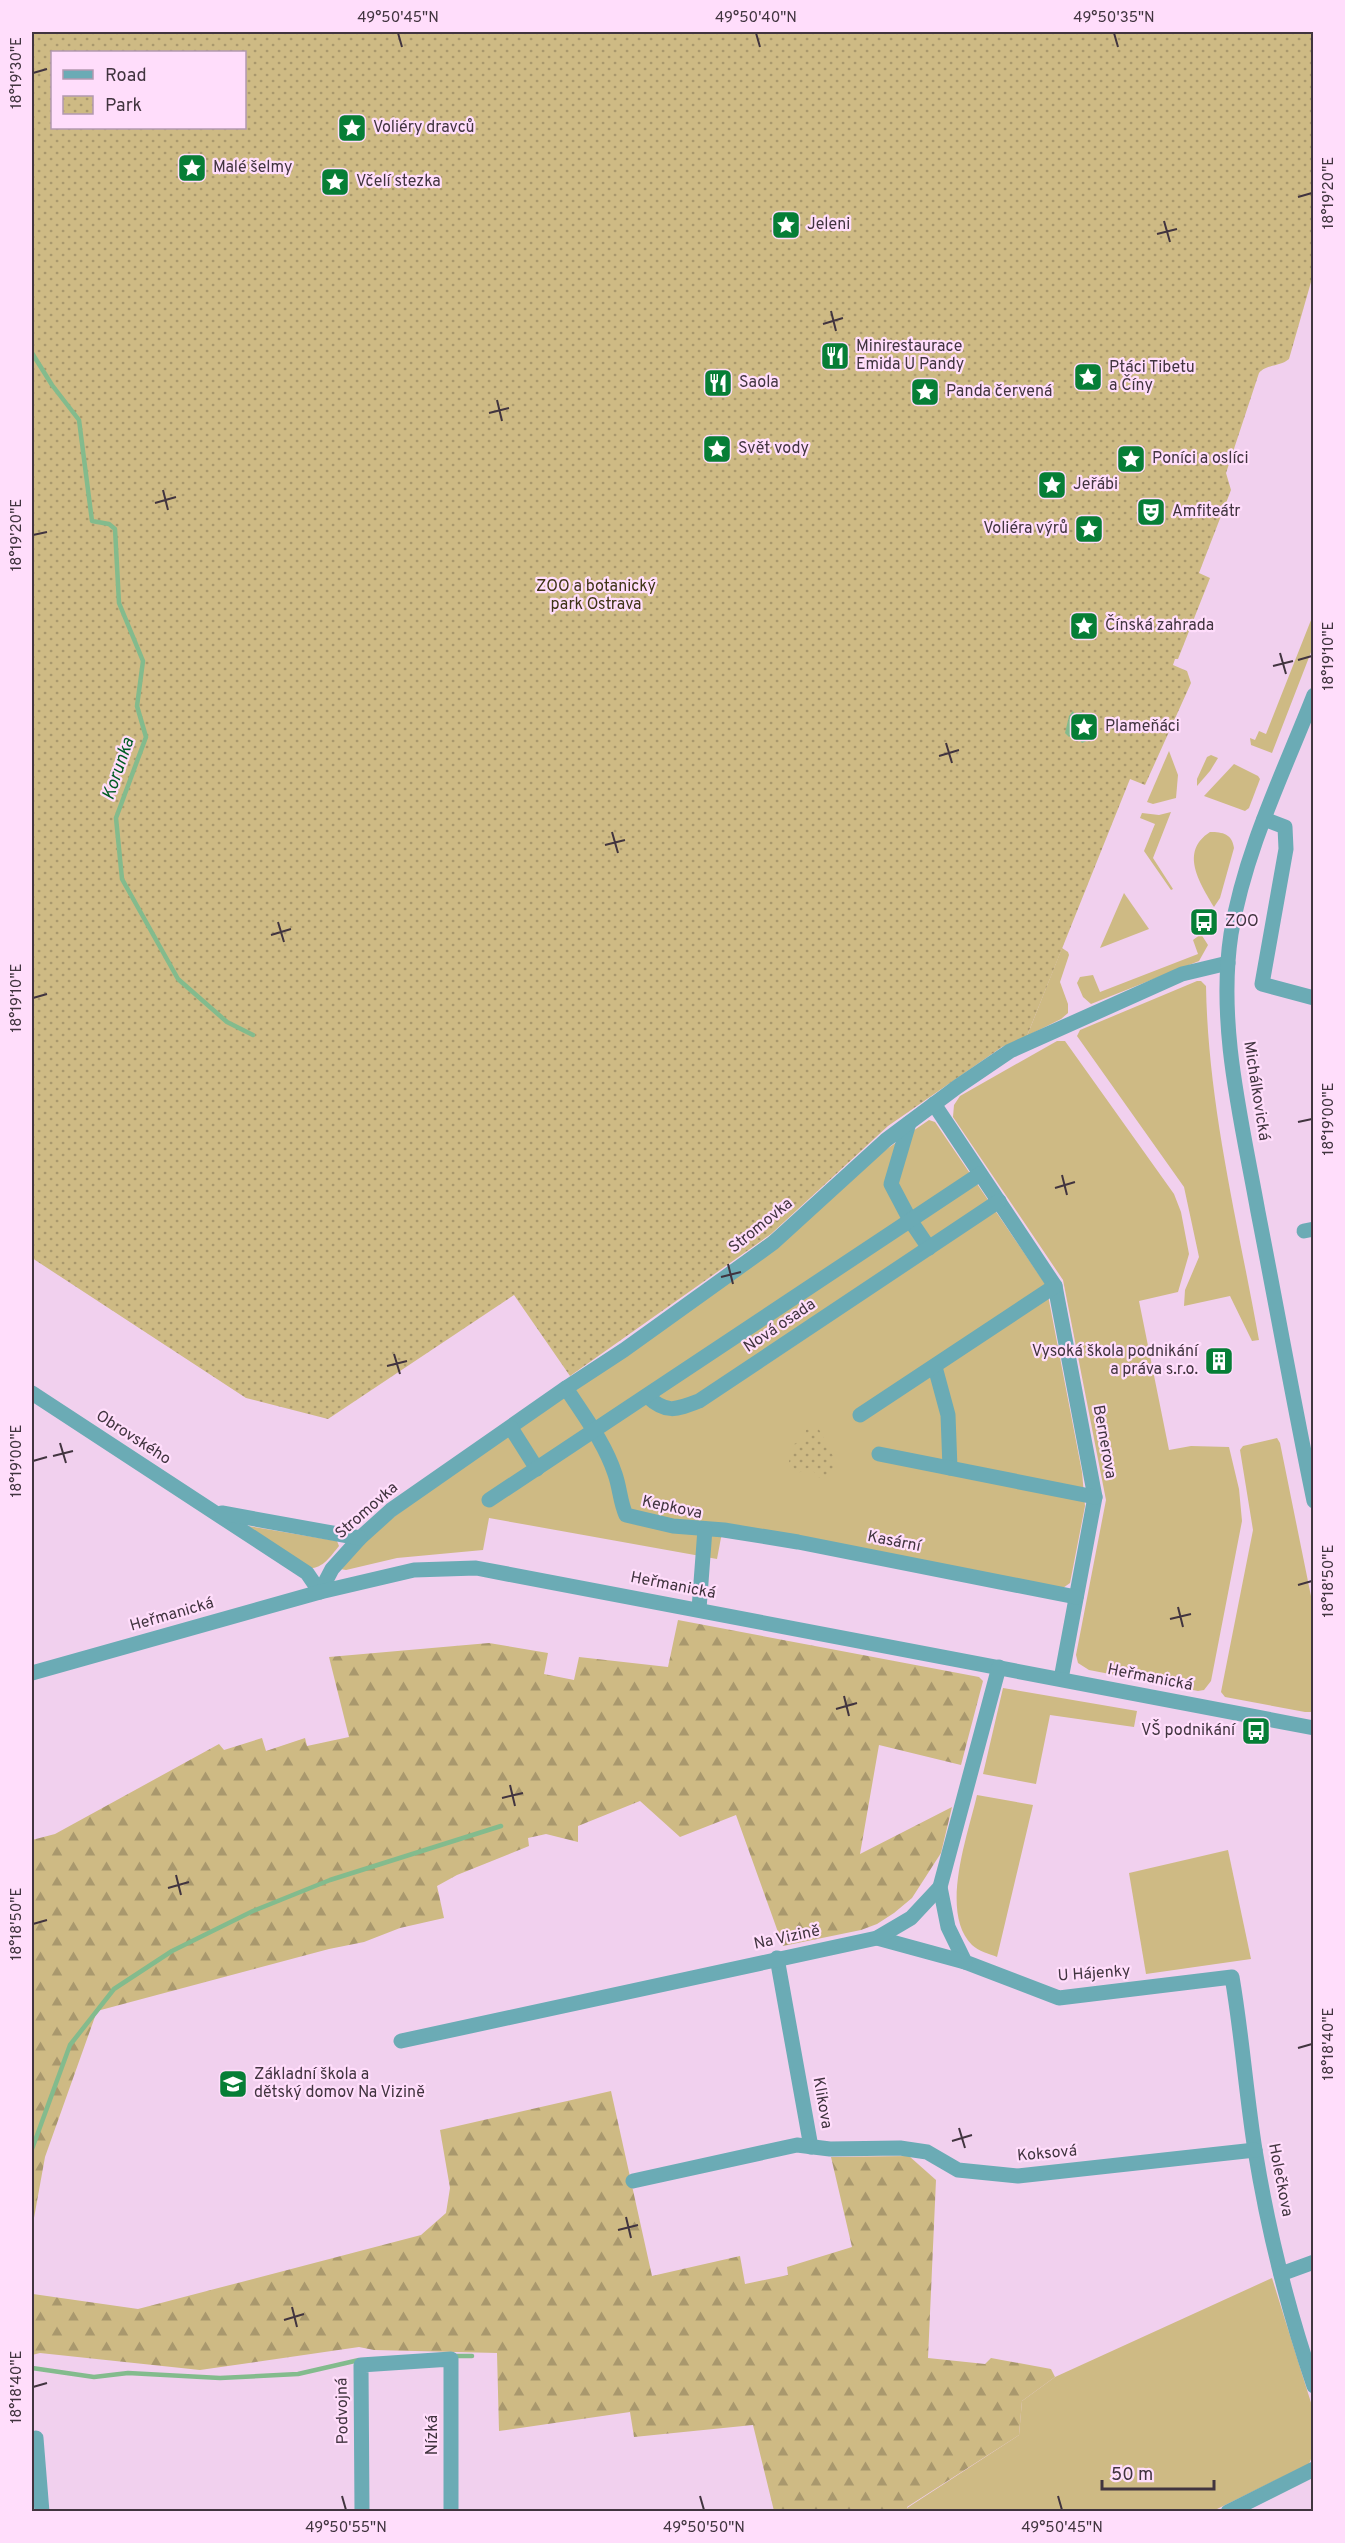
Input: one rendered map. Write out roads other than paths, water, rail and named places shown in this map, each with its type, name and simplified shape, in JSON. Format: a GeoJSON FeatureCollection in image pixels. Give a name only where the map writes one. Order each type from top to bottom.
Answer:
{"type":"FeatureCollection","features":[{"type":"Feature","properties":{"kind":"street","name":"Michálkovická"},"geometry":{"type":"LineString","coordinates":[[1314,695],[1264,819],[1240,891],[1228,963],[1229,1026],[1240,1112],[1314,1501]]}},
{"type":"Feature","properties":{"kind":"street"},"geometry":{"type":"LineString","coordinates":[[1264,819],[1285,827],[1286,849],[1262,984],[1314,998]]}},
{"type":"Feature","properties":{"kind":"street","name":"Stromovka"},"geometry":{"type":"LineString","coordinates":[[320,1592],[332,1569],[360,1538],[391,1510],[624,1350],[773,1243],[909,1123],[1010,1051],[1182,974],[1228,963]]}},
{"type":"Feature","properties":{"kind":"street","name":"Bernerova"},"geometry":{"type":"LineString","coordinates":[[934,1104],[1055,1286],[1095,1497],[1061,1679]]}},
{"type":"Feature","properties":{"kind":"street"},"geometry":{"type":"LineString","coordinates":[[909,1123],[891,1184],[910,1220],[929,1248]]}},
{"type":"Feature","properties":{"kind":"street","name":"Nová osada"},"geometry":{"type":"LineString","coordinates":[[489,1500],[980,1173]]}},
{"type":"Feature","properties":{"kind":"street","name":"Nová osada"},"geometry":{"type":"LineString","coordinates":[[647,1396],[658,1407],[680,1409],[699,1401],[999,1201]]}},
{"type":"Feature","properties":{"kind":"street"},"geometry":{"type":"LineString","coordinates":[[860,1415],[1055,1286]]}},
{"type":"Feature","properties":{"kind":"street"},"geometry":{"type":"LineString","coordinates":[[935,1366],[948,1415],[950,1468]]}},
{"type":"Feature","properties":{"kind":"street","name":"Kepkova"},"geometry":{"type":"LineString","coordinates":[[566,1388],[594,1430],[616,1475],[621,1503],[626,1515],[673,1526],[705,1529],[699,1609]]}},
{"type":"Feature","properties":{"kind":"street","name":"Obrovského"},"geometry":{"type":"LineString","coordinates":[[32,1393],[307,1573],[320,1592]]}},
{"type":"Feature","properties":{"kind":"street"},"geometry":{"type":"LineString","coordinates":[[511,1428],[537,1469]]}},
{"type":"Feature","properties":{"kind":"street"},"geometry":{"type":"LineString","coordinates":[[879,1454],[1095,1497]]}},
{"type":"Feature","properties":{"kind":"street","name":"Obrovského"},"geometry":{"type":"LineString","coordinates":[[216,1512],[360,1538]]}},
{"type":"Feature","properties":{"kind":"street","name":"Kasární"},"geometry":{"type":"LineString","coordinates":[[705,1529],[798,1542],[1076,1597]]}},
{"type":"Feature","properties":{"kind":"street","name":"Heřmanická"},"geometry":{"type":"LineString","coordinates":[[32,1673],[320,1592],[414,1569],[476,1568],[1314,1728]]}},
{"type":"Feature","properties":{"kind":"street","name":"Na Vizině"},"geometry":{"type":"LineString","coordinates":[[401,2041],[877,1938],[911,1918],[940,1887],[999,1667]]}},
{"type":"Feature","properties":{"kind":"street"},"geometry":{"type":"LineString","coordinates":[[940,1887],[948,1927],[965,1962]]}},
{"type":"Feature","properties":{"kind":"street","name":"U Hájenky"},"geometry":{"type":"LineString","coordinates":[[877,1938],[965,1962],[1059,1998],[1232,1977]]}},
{"type":"Feature","properties":{"kind":"street","name":"Klikova"},"geometry":{"type":"LineString","coordinates":[[633,2181],[797,2145],[811,2146],[777,1958]]}},
{"type":"Feature","properties":{"kind":"street","name":"Holečkova"},"geometry":{"type":"LineString","coordinates":[[1232,1977],[1242,2034],[1255,2150],[1281,2274],[1297,2336],[1314,2386]]}},
{"type":"Feature","properties":{"kind":"street","name":"Koksová"},"geometry":{"type":"LineString","coordinates":[[811,2146],[830,2149],[900,2148],[927,2152],[957,2170],[1018,2176],[1255,2150]]}},
{"type":"Feature","properties":{"kind":"street"},"geometry":{"type":"LineString","coordinates":[[1281,2274],[1314,2262]]}},
{"type":"Feature","properties":{"kind":"street","name":"Podvojná"},"geometry":{"type":"LineString","coordinates":[[362,2511],[361,2365],[451,2359]]}},
{"type":"Feature","properties":{"kind":"street","name":"Nízká"},"geometry":{"type":"LineString","coordinates":[[451,2359],[452,2511]]}},
{"type":"Feature","properties":{"kind":"street"},"geometry":{"type":"LineString","coordinates":[[36,2438],[42,2511]]}},
{"type":"Feature","properties":{"kind":"street"},"geometry":{"type":"LineString","coordinates":[[1228,2511],[1314,2469]]}},
{"type":"Feature","properties":{"kind":"water"},"geometry":{"type":"Polygon","coordinates":[[[1073,711],[1075,715],[1081,712],[1089,720],[1091,739],[1082,743],[1074,733],[1069,737],[1065,733],[1069,716],[1073,711]]]}},
{"type":"Feature","properties":{"kind":"waterway","name":"Korunka"},"geometry":{"type":"LineString","coordinates":[[32,353],[52,385],[79,420],[92,521],[109,524],[115,529],[119,603],[143,661],[137,706],[146,737],[116,818],[122,879],[178,979],[227,1022],[253,1035]]}},
{"type":"Feature","properties":{"kind":"waterway"},"geometry":{"type":"LineString","coordinates":[[32,2149],[70,2045],[114,1989],[172,1951],[253,1911],[330,1880],[501,1826]]}},
{"type":"Feature","properties":{"kind":"waterway"},"geometry":{"type":"LineString","coordinates":[[454,2356],[472,2356]]}},
{"type":"Feature","properties":{"kind":"waterway"},"geometry":{"type":"LineString","coordinates":[[32,2368],[94,2377],[128,2373],[220,2378],[298,2374],[359,2360]]}},
{"type":"Feature","properties":{"kind":"place","name":"Voliéry dravců"},"geometry":{"type":"Point","coordinates":[352,128]}},
{"type":"Feature","properties":{"kind":"place","name":"Malé šelmy"},"geometry":{"type":"Point","coordinates":[192,168]}},
{"type":"Feature","properties":{"kind":"place","name":"Včelí stezka"},"geometry":{"type":"Point","coordinates":[335,182]}},
{"type":"Feature","properties":{"kind":"place","name":"Jeleni"},"geometry":{"type":"Point","coordinates":[786,225]}},
{"type":"Feature","properties":{"kind":"place","name":"Minirestaurace Emida U Pandy"},"geometry":{"type":"Point","coordinates":[835,356]}},
{"type":"Feature","properties":{"kind":"place","name":"Ptáci Tibetu a Číny"},"geometry":{"type":"Point","coordinates":[1088,377]}},
{"type":"Feature","properties":{"kind":"place","name":"Saola"},"geometry":{"type":"Point","coordinates":[718,383]}},
{"type":"Feature","properties":{"kind":"place","name":"Panda červená"},"geometry":{"type":"Point","coordinates":[925,392]}},
{"type":"Feature","properties":{"kind":"place","name":"Svět vody"},"geometry":{"type":"Point","coordinates":[717,449]}},
{"type":"Feature","properties":{"kind":"place","name":"Poníci a oslíci"},"geometry":{"type":"Point","coordinates":[1131,459]}},
{"type":"Feature","properties":{"kind":"place","name":"Jeřábi"},"geometry":{"type":"Point","coordinates":[1052,485]}},
{"type":"Feature","properties":{"kind":"place","name":"Amfiteátr"},"geometry":{"type":"Point","coordinates":[1151,512]}},
{"type":"Feature","properties":{"kind":"place","name":"Voliéra výrů"},"geometry":{"type":"Point","coordinates":[1089,529]}},
{"type":"Feature","properties":{"kind":"place","name":"Čínská zahrada"},"geometry":{"type":"Point","coordinates":[1084,626]}},
{"type":"Feature","properties":{"kind":"place","name":"Plameňáci"},"geometry":{"type":"Point","coordinates":[1084,727]}},
{"type":"Feature","properties":{"kind":"place","name":"ZOO"},"geometry":{"type":"Point","coordinates":[1204,922]}},
{"type":"Feature","properties":{"kind":"place","name":"Vysoká škola podnikání a práva s.r.o."},"geometry":{"type":"Point","coordinates":[1219,1361]}},
{"type":"Feature","properties":{"kind":"place","name":"VŠ podnikání"},"geometry":{"type":"Point","coordinates":[1256,1731]}},
{"type":"Feature","properties":{"kind":"place","name":"Základní škola a dětský domov Na Vizině"},"geometry":{"type":"Point","coordinates":[233,2084]}},
{"type":"Feature","properties":{"kind":"park label","name":"ZOO a botanický park Ostrava"},"geometry":{"type":"Point","coordinates":[596,596]}}]}
